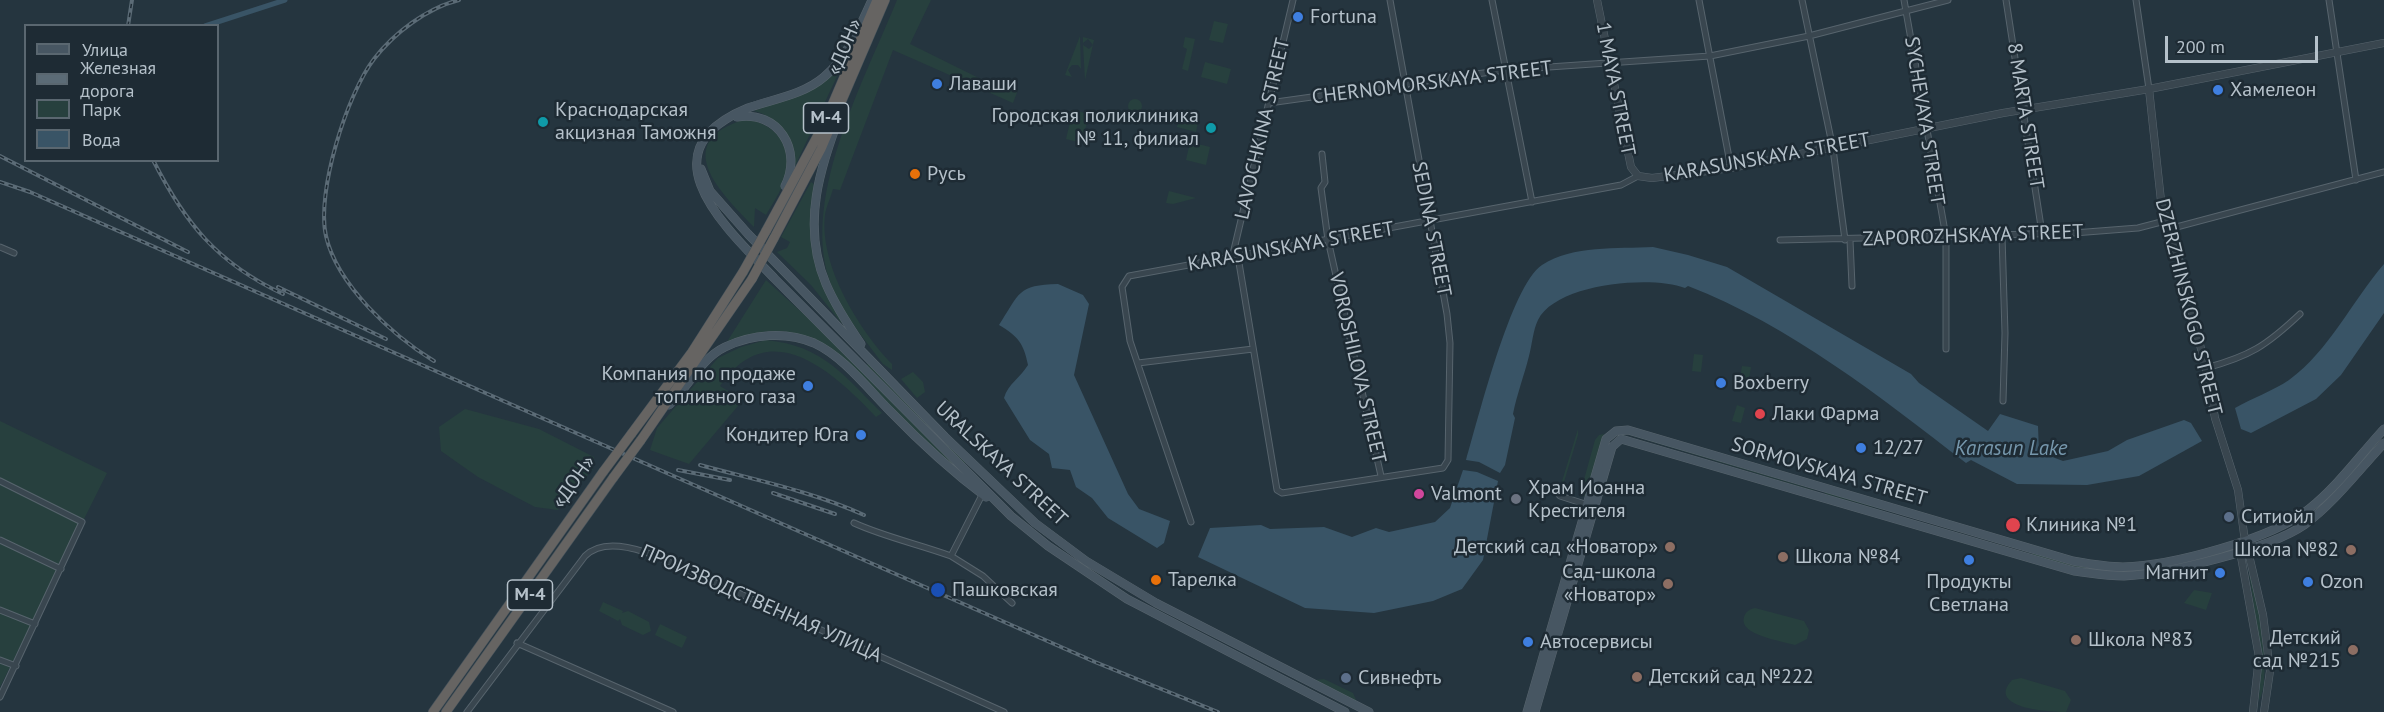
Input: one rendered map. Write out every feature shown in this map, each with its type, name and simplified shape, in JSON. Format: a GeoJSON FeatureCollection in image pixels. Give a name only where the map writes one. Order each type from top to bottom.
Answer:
{"type":"FeatureCollection","features":[{"type":"Feature","properties":{"kind":"highway","name":"«ДОН»"},"geometry":{"type":"LineString","coordinates":[[433,712],[603,471],[692,352],[743,272],[824,124],[874,0]]}},
{"type":"Feature","properties":{"kind":"highway","name":"«ДОН»"},"geometry":{"type":"LineString","coordinates":[[446,712],[663,410],[752,279],[821,149],[885,0]]}},
{"type":"Feature","properties":{"kind":"main road","name":"URALSKAYA STREET"},"geometry":{"type":"LineString","coordinates":[[874,0],[849,45],[824,78],[794,93],[729,117],[705,136],[696,159],[698,180],[711,207],[738,242],[1011,516],[1048,546],[1127,599],[1345,712]]}},
{"type":"Feature","properties":{"kind":"main road"},"geometry":{"type":"LineString","coordinates":[[856,70],[821,166],[815,194],[814,224],[819,261],[827,287],[869,358]]}},
{"type":"Feature","properties":{"kind":"main road","name":"URALSKAYA STREET"},"geometry":{"type":"LineString","coordinates":[[766,231],[766,223],[789,178],[790,152],[785,138],[775,125],[760,117],[746,116],[728,121],[711,133],[701,154],[700,163],[705,182],[710,190],[748,234],[1022,511],[1086,561],[1156,603],[1369,712]]}},
{"type":"Feature","properties":{"kind":"main road"},"geometry":{"type":"LineString","coordinates":[[663,410],[710,358],[724,347],[752,338],[773,335],[805,340],[836,357],[906,427],[982,495],[1011,516]]}},
{"type":"Feature","properties":{"kind":"main road"},"geometry":{"type":"LineString","coordinates":[[861,364],[861,356],[869,358]]}},
{"type":"Feature","properties":{"kind":"main road","name":"SORMOVSKAYA STREET"},"geometry":{"type":"LineString","coordinates":[[1621,434],[2073,561],[2125,567],[2146,565],[2245,540],[2282,527],[2311,508],[2384,429]]}},
{"type":"Feature","properties":{"kind":"main road"},"geometry":{"type":"LineString","coordinates":[[1535,712],[1598,503],[1612,447],[1621,434]]}},
{"type":"Feature","properties":{"kind":"main road"},"geometry":{"type":"LineString","coordinates":[[1527,712],[1606,439],[1621,434]]}},
{"type":"Feature","properties":{"kind":"main road","name":"SORMOVSKAYA STREET"},"geometry":{"type":"LineString","coordinates":[[1818,491],[2074,571],[2126,576],[2169,569],[2240,552],[2285,536],[2320,512],[2384,443]]}},
{"type":"Feature","properties":{"kind":"main road"},"geometry":{"type":"LineString","coordinates":[[2024,557],[2027,548]]}},
{"type":"Feature","properties":{"kind":"street","name":"LAVOCHKINA STREET"},"geometry":{"type":"LineString","coordinates":[[1235,258],[1293,0]]}},
{"type":"Feature","properties":{"kind":"street","name":"SEDINA STREET"},"geometry":{"type":"LineString","coordinates":[[1382,476],[1443,468],[1448,460],[1450,343],[1447,314],[1390,0]]}},
{"type":"Feature","properties":{"kind":"street"},"geometry":{"type":"LineString","coordinates":[[1492,0],[1532,202]]}},
{"type":"Feature","properties":{"kind":"street","name":"1 MAYA STREET"},"geometry":{"type":"LineString","coordinates":[[1597,0],[1631,167],[1638,176]]}},
{"type":"Feature","properties":{"kind":"street"},"geometry":{"type":"LineString","coordinates":[[1699,0],[1731,168]]}},
{"type":"Feature","properties":{"kind":"street"},"geometry":{"type":"LineString","coordinates":[[1802,0],[1833,149],[1848,240],[1852,286]]}},
{"type":"Feature","properties":{"kind":"street","name":"SYCHEVAYA STREET"},"geometry":{"type":"LineString","coordinates":[[1904,0],[1946,237],[1946,349]]}},
{"type":"Feature","properties":{"kind":"street","name":"CHERNOMORSKAYA STREET"},"geometry":{"type":"LineString","coordinates":[[1269,103],[1505,70],[1710,57],[1809,36],[1948,0]]}},
{"type":"Feature","properties":{"kind":"street","name":"8 MARTA STREET"},"geometry":{"type":"LineString","coordinates":[[2006,0],[2034,167],[2042,232]]}},
{"type":"Feature","properties":{"kind":"street","name":"DZERZHINSKOGO STREET"},"geometry":{"type":"LineString","coordinates":[[2136,0],[2165,221],[2179,259],[2206,368],[2215,418],[2238,490],[2245,540]]}},
{"type":"Feature","properties":{"kind":"street"},"geometry":{"type":"LineString","coordinates":[[2329,0],[2356,180]]}},
{"type":"Feature","properties":{"kind":"street","name":"KARASUNSKAYA STREET"},"geometry":{"type":"LineString","coordinates":[[1138,363],[1130,341],[1122,287],[1129,276],[1620,185],[1638,176],[1652,178],[1731,168],[2023,110],[2149,89],[2384,43]]}},
{"type":"Feature","properties":{"kind":"street","name":"VOROSHILOVA STREET"},"geometry":{"type":"LineString","coordinates":[[1322,154],[1325,182],[1321,188],[1328,240],[1382,476]]}},
{"type":"Feature","properties":{"kind":"street"},"geometry":{"type":"LineString","coordinates":[[2169,229],[2384,172]]}},
{"type":"Feature","properties":{"kind":"street","name":"ZAPOROZHSKAYA STREET"},"geometry":{"type":"LineString","coordinates":[[1780,240],[2002,236],[2042,232],[2074,234],[2138,228],[2165,221]]}},
{"type":"Feature","properties":{"kind":"street"},"geometry":{"type":"LineString","coordinates":[[2002,236],[2005,333],[2003,401]]}},
{"type":"Feature","properties":{"kind":"street"},"geometry":{"type":"LineString","coordinates":[[0,247],[14,253]]}},
{"type":"Feature","properties":{"kind":"street"},"geometry":{"type":"LineString","coordinates":[[1235,258],[1253,349],[1275,486],[1282,493],[1382,476]]}},
{"type":"Feature","properties":{"kind":"street"},"geometry":{"type":"LineString","coordinates":[[2206,368],[2250,354],[2277,335],[2300,314]]}},
{"type":"Feature","properties":{"kind":"street"},"geometry":{"type":"LineString","coordinates":[[1191,522],[1138,363],[1253,349]]}},
{"type":"Feature","properties":{"kind":"street"},"geometry":{"type":"LineString","coordinates":[[0,481],[82,522],[0,697]]}},
{"type":"Feature","properties":{"kind":"street"},"geometry":{"type":"LineString","coordinates":[[1553,488],[1560,496],[1590,509],[1594,514]]}},
{"type":"Feature","properties":{"kind":"street"},"geometry":{"type":"LineString","coordinates":[[951,556],[982,495]]}},
{"type":"Feature","properties":{"kind":"street"},"geometry":{"type":"LineString","coordinates":[[1586,508],[1598,503]]}},
{"type":"Feature","properties":{"kind":"street"},"geometry":{"type":"LineString","coordinates":[[854,523],[884,536],[905,540],[951,556],[983,576],[1012,603]]}},
{"type":"Feature","properties":{"kind":"street"},"geometry":{"type":"LineString","coordinates":[[0,540],[61,569]]}},
{"type":"Feature","properties":{"kind":"street"},"geometry":{"type":"LineString","coordinates":[[2245,540],[2249,549],[2269,655],[2269,689],[2264,712]]}},
{"type":"Feature","properties":{"kind":"street"},"geometry":{"type":"LineString","coordinates":[[2245,540],[2240,552],[2259,657],[2254,712]]}},
{"type":"Feature","properties":{"kind":"street","name":"ПРОИЗВОДСТВЕННАЯ УЛИЦА"},"geometry":{"type":"LineString","coordinates":[[517,643],[591,549],[635,548],[777,609],[1004,712]]}},
{"type":"Feature","properties":{"kind":"street"},"geometry":{"type":"LineString","coordinates":[[0,610],[36,624]]}},
{"type":"Feature","properties":{"kind":"street"},"geometry":{"type":"LineString","coordinates":[[468,712],[517,643],[673,712]]}},
{"type":"Feature","properties":{"kind":"street"},"geometry":{"type":"LineString","coordinates":[[0,660],[16,666]]}},
{"type":"Feature","properties":{"kind":"green space"},"geometry":{"type":"Polygon","coordinates":[[[897,0],[931,0],[910,44],[1007,92],[1011,87],[1018,90],[1013,103],[893,50],[840,190],[833,189],[826,212],[825,234],[828,255],[844,296],[879,350],[892,364],[892,370],[883,364],[839,302],[829,279],[823,246],[824,211],[830,174],[841,137],[897,0]]]}},
{"type":"Feature","properties":{"kind":"green space"},"geometry":{"type":"Polygon","coordinates":[[[1214,21],[1228,24],[1223,43],[1209,40],[1214,21]]]}},
{"type":"Feature","properties":{"kind":"green space"},"geometry":{"type":"Polygon","coordinates":[[[1080,36],[1081,69],[1078,65],[1072,65],[1068,70],[1072,77],[1065,75],[1080,36]]]}},
{"type":"Feature","properties":{"kind":"green space"},"geometry":{"type":"Polygon","coordinates":[[[1083,37],[1094,40],[1093,45],[1088,39],[1083,43],[1083,37]]]}},
{"type":"Feature","properties":{"kind":"green space"},"geometry":{"type":"Polygon","coordinates":[[[1185,37],[1195,39],[1188,71],[1182,69],[1187,49],[1183,47],[1185,37]]]}},
{"type":"Feature","properties":{"kind":"green space"},"geometry":{"type":"Polygon","coordinates":[[[1083,45],[1089,49],[1093,45],[1085,80],[1083,45]]]}},
{"type":"Feature","properties":{"kind":"green space"},"geometry":{"type":"Polygon","coordinates":[[[847,55],[795,166],[794,157],[784,132],[771,119],[754,111],[814,88],[847,55]]]}},
{"type":"Feature","properties":{"kind":"green space"},"geometry":{"type":"Polygon","coordinates":[[[1205,62],[1231,69],[1227,84],[1201,77],[1205,62]]]}},
{"type":"Feature","properties":{"kind":"green space"},"geometry":{"type":"Polygon","coordinates":[[[1132,99],[1138,99],[1142,106],[1138,113],[1132,113],[1128,109],[1128,103],[1132,99]]]}},
{"type":"Feature","properties":{"kind":"green space"},"geometry":{"type":"Polygon","coordinates":[[[1073,110],[1089,114],[1082,143],[1066,139],[1073,110]]]}},
{"type":"Feature","properties":{"kind":"green space"},"geometry":{"type":"Polygon","coordinates":[[[1180,113],[1199,117],[1196,132],[1177,127],[1180,113]]]}},
{"type":"Feature","properties":{"kind":"green space"},"geometry":{"type":"Polygon","coordinates":[[[746,119],[764,125],[778,136],[784,144],[788,162],[784,183],[766,215],[755,208],[754,227],[716,184],[708,169],[706,154],[710,141],[723,129],[746,119]]]}},
{"type":"Feature","properties":{"kind":"green space"},"geometry":{"type":"Polygon","coordinates":[[[1190,142],[1210,147],[1206,165],[1186,160],[1190,142]]]}},
{"type":"Feature","properties":{"kind":"green space"},"geometry":{"type":"Polygon","coordinates":[[[811,182],[814,184],[811,212],[817,269],[842,324],[811,285],[777,252],[787,248],[790,242],[781,237],[811,182]]]}},
{"type":"Feature","properties":{"kind":"green space"},"geometry":{"type":"Polygon","coordinates":[[[1169,191],[1196,198],[1173,204],[1166,203],[1169,191]]]}},
{"type":"Feature","properties":{"kind":"green space"},"geometry":{"type":"Polygon","coordinates":[[[766,280],[851,357],[949,457],[954,466],[811,338],[789,332],[767,331],[746,336],[725,345],[766,280]]]}},
{"type":"Feature","properties":{"kind":"green space"},"geometry":{"type":"Polygon","coordinates":[[[766,340],[786,343],[803,349],[831,364],[882,413],[876,417],[841,383],[801,357],[780,352],[759,354],[739,365],[720,386],[743,400],[689,464],[650,450],[657,428],[718,358],[741,347],[766,340]]]}},
{"type":"Feature","properties":{"kind":"green space"},"geometry":{"type":"Polygon","coordinates":[[[1694,354],[1703,355],[1701,372],[1692,371],[1694,354]]]}},
{"type":"Feature","properties":{"kind":"green space"},"geometry":{"type":"Polygon","coordinates":[[[871,364],[966,461],[964,464],[864,365],[871,364]]]}},
{"type":"Feature","properties":{"kind":"green space"},"geometry":{"type":"Polygon","coordinates":[[[1742,366],[1751,367],[1748,385],[1739,384],[1742,366]]]}},
{"type":"Feature","properties":{"kind":"green space"},"geometry":{"type":"Polygon","coordinates":[[[913,372],[923,382],[925,392],[917,398],[901,379],[913,372]]]}},
{"type":"Feature","properties":{"kind":"green space"},"geometry":{"type":"Polygon","coordinates":[[[1737,405],[1745,408],[1741,423],[1732,421],[1737,405]]]}},
{"type":"Feature","properties":{"kind":"green space"},"geometry":{"type":"Polygon","coordinates":[[[465,409],[539,429],[594,457],[593,469],[558,510],[535,507],[478,477],[441,451],[439,427],[465,409]]]}},
{"type":"Feature","properties":{"kind":"green space"},"geometry":{"type":"Polygon","coordinates":[[[0,421],[107,473],[0,687],[0,421]]]}},
{"type":"Feature","properties":{"kind":"green space"},"geometry":{"type":"Polygon","coordinates":[[[1578,429],[1578,435],[1561,492],[1559,491],[1578,429]]]}},
{"type":"Feature","properties":{"kind":"green space"},"geometry":{"type":"Polygon","coordinates":[[[1604,434],[1586,497],[1580,494],[1595,440],[1599,435],[1604,434]]]}},
{"type":"Feature","properties":{"kind":"green space"},"geometry":{"type":"Polygon","coordinates":[[[1630,434],[1814,490],[1812,490],[1630,434]]]}},
{"type":"Feature","properties":{"kind":"green space"},"geometry":{"type":"Polygon","coordinates":[[[1824,492],[1894,512],[1895,513],[1826,494],[1824,492]]]}},
{"type":"Feature","properties":{"kind":"green space"},"geometry":{"type":"Polygon","coordinates":[[[2033,553],[2108,570],[2218,553],[2164,567],[2109,572],[2080,568],[2032,556],[2033,553]]]}},
{"type":"Feature","properties":{"kind":"green space"},"geometry":{"type":"Polygon","coordinates":[[[2248,566],[2260,613],[2264,655],[2265,674],[2259,701],[2261,655],[2248,566]]]}},
{"type":"Feature","properties":{"kind":"green space"},"geometry":{"type":"Polygon","coordinates":[[[2194,590],[2212,593],[2206,610],[2184,603],[2194,590]]]}},
{"type":"Feature","properties":{"kind":"green space"},"geometry":{"type":"Polygon","coordinates":[[[603,602],[623,611],[622,613],[628,611],[649,622],[651,631],[643,635],[622,625],[620,619],[618,621],[599,611],[603,602]]]}},
{"type":"Feature","properties":{"kind":"green space"},"geometry":{"type":"Polygon","coordinates":[[[1755,608],[1804,621],[1809,630],[1807,639],[1795,645],[1754,633],[1744,623],[1744,617],[1748,611],[1755,608]]]}},
{"type":"Feature","properties":{"kind":"green space"},"geometry":{"type":"Polygon","coordinates":[[[660,624],[687,637],[682,648],[655,635],[660,624]]]}},
{"type":"Feature","properties":{"kind":"green space"},"geometry":{"type":"Polygon","coordinates":[[[2021,678],[2065,691],[2071,700],[2066,712],[2036,710],[2014,703],[2007,697],[2006,690],[2012,680],[2021,678]]]}},
{"type":"Feature","properties":{"kind":"green space"},"geometry":{"type":"Polygon","coordinates":[[[1324,679],[1353,693],[1357,702],[1315,680],[1324,679]]]}},
{"type":"Feature","properties":{"kind":"water","name":"Karasun Lake"},"geometry":{"type":"Polygon","coordinates":[[[1653,247],[1727,267],[1911,374],[1919,383],[1988,431],[2000,414],[2038,426],[2039,452],[2063,461],[2108,451],[2127,440],[2184,420],[2191,423],[2202,441],[2139,476],[2087,485],[2017,484],[1971,460],[1966,463],[1833,364],[1763,321],[1688,286],[1685,288],[1651,282],[1606,285],[1584,290],[1548,307],[1535,328],[1516,399],[1513,414],[1515,418],[1505,465],[1500,473],[1479,462],[1466,460],[1507,325],[1530,277],[1542,265],[1567,254],[1596,249],[1653,247]]]}},
{"type":"Feature","properties":{"kind":"water"},"geometry":{"type":"Polygon","coordinates":[[[2384,264],[2384,313],[2341,375],[2316,399],[2251,433],[2241,429],[2235,408],[2283,384],[2303,368],[2328,340],[2384,264]]]}},
{"type":"Feature","properties":{"kind":"water"},"geometry":{"type":"Polygon","coordinates":[[[1058,284],[1083,295],[1089,304],[1074,375],[1128,494],[1139,509],[1170,521],[1164,543],[1157,548],[1108,518],[1092,498],[1076,487],[1070,470],[1052,468],[1049,454],[1030,440],[1004,398],[1008,389],[1028,365],[1019,341],[999,325],[1021,293],[1034,286],[1058,284]]]}},
{"type":"Feature","properties":{"kind":"water"},"geometry":{"type":"Polygon","coordinates":[[[1463,470],[1477,472],[1498,481],[1483,560],[1462,589],[1433,601],[1374,613],[1305,608],[1198,557],[1210,528],[1261,525],[1270,529],[1324,527],[1352,537],[1376,528],[1389,532],[1435,522],[1450,508],[1463,470]]]}},
{"type":"Feature","properties":{"kind":"waterway"},"geometry":{"type":"LineString","coordinates":[[211,24],[285,0]]}},
{"type":"Feature","properties":{"kind":"railway"},"geometry":{"type":"LineString","coordinates":[[128,24],[132,0]]}},
{"type":"Feature","properties":{"kind":"railway"},"geometry":{"type":"LineString","coordinates":[[434,361],[401,338],[385,323],[354,290],[342,273],[326,236],[325,195],[344,119],[374,59],[401,31],[423,15],[459,0]]}},
{"type":"Feature","properties":{"kind":"railway"},"geometry":{"type":"LineString","coordinates":[[0,156],[188,252]]}},
{"type":"Feature","properties":{"kind":"railway"},"geometry":{"type":"LineString","coordinates":[[154,162],[178,203],[205,239],[239,269],[283,294]]}},
{"type":"Feature","properties":{"kind":"railway"},"geometry":{"type":"LineString","coordinates":[[0,182],[30,192],[1095,662],[1218,712]]}},
{"type":"Feature","properties":{"kind":"railway"},"geometry":{"type":"LineString","coordinates":[[278,287],[386,339]]}},
{"type":"Feature","properties":{"kind":"railway"},"geometry":{"type":"LineString","coordinates":[[700,465],[803,493],[864,515]]}},
{"type":"Feature","properties":{"kind":"railway"},"geometry":{"type":"LineString","coordinates":[[678,470],[730,480]]}},
{"type":"Feature","properties":{"kind":"railway"},"geometry":{"type":"LineString","coordinates":[[773,493],[835,514]]}},
{"type":"Feature","properties":{"kind":"place","name":"Fortuna"},"geometry":{"type":"Point","coordinates":[1298,17]}},
{"type":"Feature","properties":{"kind":"place","name":"Лаваши"},"geometry":{"type":"Point","coordinates":[937,84]}},
{"type":"Feature","properties":{"kind":"place","name":"Хамелеон"},"geometry":{"type":"Point","coordinates":[2218,90]}},
{"type":"Feature","properties":{"kind":"place","name":"Краснодарская акцизная Таможня"},"geometry":{"type":"Point","coordinates":[543,122]}},
{"type":"Feature","properties":{"kind":"place","name":"Городская поликлиника № 11, филиал"},"geometry":{"type":"Point","coordinates":[1211,128]}},
{"type":"Feature","properties":{"kind":"place","name":"Русь"},"geometry":{"type":"Point","coordinates":[915,174]}},
{"type":"Feature","properties":{"kind":"place","name":"Boxberry"},"geometry":{"type":"Point","coordinates":[1721,383]}},
{"type":"Feature","properties":{"kind":"place","name":"Компания по продаже топливного газа"},"geometry":{"type":"Point","coordinates":[808,386]}},
{"type":"Feature","properties":{"kind":"place","name":"Лаки Фарма"},"geometry":{"type":"Point","coordinates":[1760,414]}},
{"type":"Feature","properties":{"kind":"place","name":"Кондитер Юга"},"geometry":{"type":"Point","coordinates":[861,435]}},
{"type":"Feature","properties":{"kind":"place","name":"12/27"},"geometry":{"type":"Point","coordinates":[1861,448]}},
{"type":"Feature","properties":{"kind":"place","name":"Valmont"},"geometry":{"type":"Point","coordinates":[1419,494]}},
{"type":"Feature","properties":{"kind":"place","name":"Храм Иоанна Крестителя"},"geometry":{"type":"Point","coordinates":[1516,499]}},
{"type":"Feature","properties":{"kind":"place","name":"Ситиойл"},"geometry":{"type":"Point","coordinates":[2229,517]}},
{"type":"Feature","properties":{"kind":"place","name":"Клиника №1"},"geometry":{"type":"Point","coordinates":[2013,525]}},
{"type":"Feature","properties":{"kind":"place","name":"Детский сад «Новатор»"},"geometry":{"type":"Point","coordinates":[1670,547]}},
{"type":"Feature","properties":{"kind":"place","name":"Школа №82"},"geometry":{"type":"Point","coordinates":[2351,550]}},
{"type":"Feature","properties":{"kind":"place","name":"Школа №84"},"geometry":{"type":"Point","coordinates":[1783,557]}},
{"type":"Feature","properties":{"kind":"place","name":"Продукты Светлана"},"geometry":{"type":"Point","coordinates":[1969,560]}},
{"type":"Feature","properties":{"kind":"place","name":"Магнит"},"geometry":{"type":"Point","coordinates":[2220,573]}},
{"type":"Feature","properties":{"kind":"place","name":"Тарелка"},"geometry":{"type":"Point","coordinates":[1156,580]}},
{"type":"Feature","properties":{"kind":"place","name":"Ozon"},"geometry":{"type":"Point","coordinates":[2308,582]}},
{"type":"Feature","properties":{"kind":"place","name":"Сад-школа «Новатор»"},"geometry":{"type":"Point","coordinates":[1668,584]}},
{"type":"Feature","properties":{"kind":"place","name":"Пашковская"},"geometry":{"type":"Point","coordinates":[938,590]}},
{"type":"Feature","properties":{"kind":"place","name":"Школа №83"},"geometry":{"type":"Point","coordinates":[2076,640]}},
{"type":"Feature","properties":{"kind":"place","name":"Автосервисы"},"geometry":{"type":"Point","coordinates":[1528,642]}},
{"type":"Feature","properties":{"kind":"place","name":"Детский сад №215"},"geometry":{"type":"Point","coordinates":[2353,650]}},
{"type":"Feature","properties":{"kind":"place","name":"Детский сад №222"},"geometry":{"type":"Point","coordinates":[1637,677]}},
{"type":"Feature","properties":{"kind":"place","name":"Сивнефть"},"geometry":{"type":"Point","coordinates":[1346,678]}}]}
